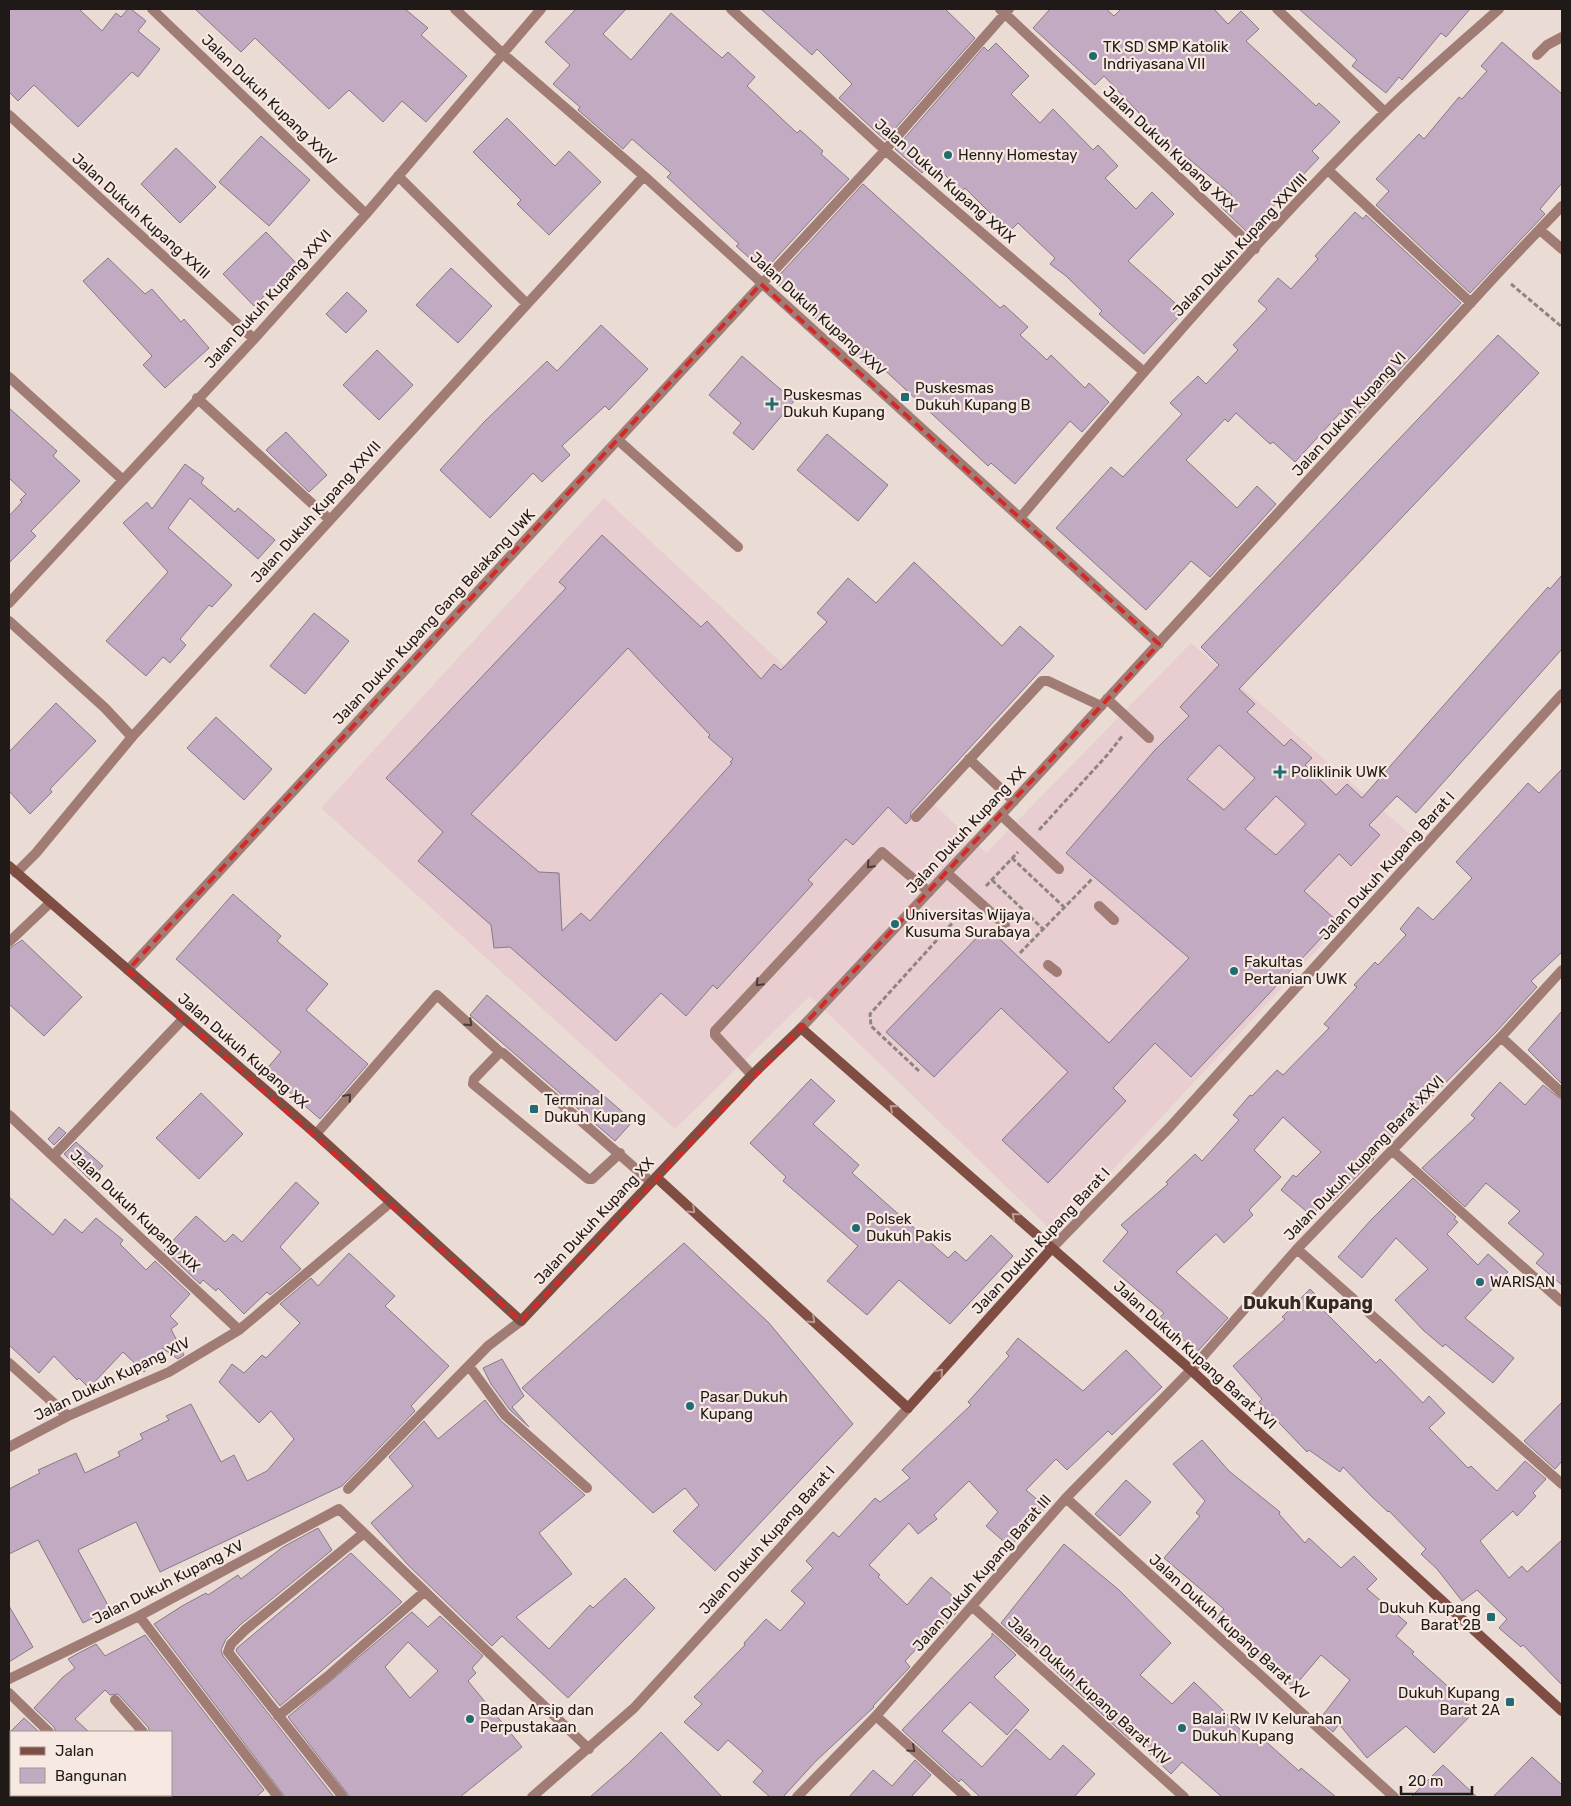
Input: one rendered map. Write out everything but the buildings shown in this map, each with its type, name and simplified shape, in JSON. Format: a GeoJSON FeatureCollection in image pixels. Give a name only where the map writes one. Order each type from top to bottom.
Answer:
{"type":"FeatureCollection","features":[{"type":"Feature","properties":{"kind":"street","name":"Jalan Dukuh Kupang XXIV"},"geometry":{"type":"LineString","coordinates":[[152,9],[366,214]]}},
{"type":"Feature","properties":{"kind":"street","name":"Jalan Dukuh Kupang XXV"},"geometry":{"type":"LineString","coordinates":[[455,9],[502,53],[644,176],[1159,644]]}},
{"type":"Feature","properties":{"kind":"street","name":"Jalan Dukuh Kupang XXVI"},"geometry":{"type":"LineString","coordinates":[[9,603],[197,398],[254,339],[366,214],[541,9]]}},
{"type":"Feature","properties":{"kind":"street","name":"Jalan Dukuh Kupang XXIX"},"geometry":{"type":"LineString","coordinates":[[730,9],[885,150],[1143,372]]}},
{"type":"Feature","properties":{"kind":"street"},"geometry":{"type":"LineString","coordinates":[[1277,9],[1385,112]]}},
{"type":"Feature","properties":{"kind":"street","name":"Jalan Dukuh Kupang XXVIII"},"geometry":{"type":"LineString","coordinates":[[1020,518],[1143,372],[1255,249],[1385,112],[1499,9]]}},
{"type":"Feature","properties":{"kind":"street","name":"Jalan Dukuh Kupang Gang Belakang UWK"},"geometry":{"type":"LineString","coordinates":[[128,970],[885,150],[1005,10]]}},
{"type":"Feature","properties":{"kind":"street","name":"Jalan Dukuh Kupang XXX"},"geometry":{"type":"LineString","coordinates":[[1005,10],[1255,249]]}},
{"type":"Feature","properties":{"kind":"street"},"geometry":{"type":"LineString","coordinates":[[1537,55],[1547,45],[1562,37]]}},
{"type":"Feature","properties":{"kind":"street","name":"Jalan Dukuh Kupang XXIII"},"geometry":{"type":"LineString","coordinates":[[9,115],[254,339]]}},
{"type":"Feature","properties":{"kind":"street"},"geometry":{"type":"LineString","coordinates":[[1329,171],[1470,303]]}},
{"type":"Feature","properties":{"kind":"street"},"geometry":{"type":"LineString","coordinates":[[398,176],[526,303]]}},
{"type":"Feature","properties":{"kind":"street","name":"Jalan Dukuh Kupang XXVII"},"geometry":{"type":"LineString","coordinates":[[12,869],[36,853],[132,738],[526,303],[644,176]]}},
{"type":"Feature","properties":{"kind":"street","name":"Jalan Dukuh Kupang VI"},"geometry":{"type":"LineString","coordinates":[[1159,644],[1470,303],[1562,206]]}},
{"type":"Feature","properties":{"kind":"street"},"geometry":{"type":"LineString","coordinates":[[1540,230],[1562,250]]}},
{"type":"Feature","properties":{"kind":"street"},"geometry":{"type":"LineString","coordinates":[[9,377],[123,480]]}},
{"type":"Feature","properties":{"kind":"street"},"geometry":{"type":"LineString","coordinates":[[197,398],[330,520]]}},
{"type":"Feature","properties":{"kind":"street"},"geometry":{"type":"LineString","coordinates":[[618,440],[738,547]]}},
{"type":"Feature","properties":{"kind":"street"},"geometry":{"type":"LineString","coordinates":[[9,621],[105,708],[132,738]]}},
{"type":"Feature","properties":{"kind":"street","name":"Jalan Dukuh Kupang XX"},"geometry":{"type":"LineString","coordinates":[[12,869],[316,1134],[521,1320],[752,1075],[801,1028],[1159,644]]}},
{"type":"Feature","properties":{"kind":"street"},"geometry":{"type":"LineString","coordinates":[[916,817],[1042,681],[1048,681],[1104,702],[1148,738]]}},
{"type":"Feature","properties":{"kind":"street","name":"Jalan Dukuh Kupang Barat I"},"geometry":{"type":"LineString","coordinates":[[532,1797],[634,1708],[1052,1248],[1169,1128],[1562,694]]}},
{"type":"Feature","properties":{"kind":"street"},"geometry":{"type":"LineString","coordinates":[[969,759],[1014,801]]}},
{"type":"Feature","properties":{"kind":"street"},"geometry":{"type":"LineString","coordinates":[[1001,815],[1059,869]]}},
{"type":"Feature","properties":{"kind":"street"},"geometry":{"type":"LineString","coordinates":[[752,1075],[715,1035],[715,1031],[882,852],[929,892]]}},
{"type":"Feature","properties":{"kind":"street"},"geometry":{"type":"LineString","coordinates":[[947,872],[1005,925]]}},
{"type":"Feature","properties":{"kind":"street"},"geometry":{"type":"LineString","coordinates":[[9,942],[50,903]]}},
{"type":"Feature","properties":{"kind":"street"},"geometry":{"type":"LineString","coordinates":[[1099,906],[1114,920]]}},
{"type":"Feature","properties":{"kind":"street"},"geometry":{"type":"LineString","coordinates":[[1048,964],[1057,972]]}},
{"type":"Feature","properties":{"kind":"street","name":"Jalan Dukuh Kupang Barat XXVI"},"geometry":{"type":"LineString","coordinates":[[1191,1370],[1297,1249],[1393,1151],[1562,970]]}},
{"type":"Feature","properties":{"kind":"street"},"geometry":{"type":"LineString","coordinates":[[316,1134],[437,994],[500,1052],[620,1153],[654,1179],[908,1408]]}},
{"type":"Feature","properties":{"kind":"street"},"geometry":{"type":"LineString","coordinates":[[54,1155],[183,1019]]}},
{"type":"Feature","properties":{"kind":"street","name":"Jalan Dukuh Kupang Barat XVI"},"geometry":{"type":"LineString","coordinates":[[801,1028],[1191,1370],[1562,1711]]}},
{"type":"Feature","properties":{"kind":"street"},"geometry":{"type":"LineString","coordinates":[[1501,1037],[1562,1093]]}},
{"type":"Feature","properties":{"kind":"street"},"geometry":{"type":"LineString","coordinates":[[500,1052],[474,1079],[474,1084],[588,1179],[592,1179],[620,1153]]}},
{"type":"Feature","properties":{"kind":"street","name":"Jalan Dukuh Kupang XIX"},"geometry":{"type":"LineString","coordinates":[[9,1115],[54,1155],[239,1330]]}},
{"type":"Feature","properties":{"kind":"street"},"geometry":{"type":"LineString","coordinates":[[1393,1151],[1562,1302]]}},
{"type":"Feature","properties":{"kind":"street","name":"Jalan Dukuh Kupang XIV"},"geometry":{"type":"LineString","coordinates":[[9,1447],[68,1416],[169,1372],[239,1330],[390,1203]]}},
{"type":"Feature","properties":{"kind":"street"},"geometry":{"type":"LineString","coordinates":[[1297,1249],[1562,1484]]}},
{"type":"Feature","properties":{"kind":"street"},"geometry":{"type":"LineString","coordinates":[[348,1489],[488,1346],[521,1320]]}},
{"type":"Feature","properties":{"kind":"street"},"geometry":{"type":"LineString","coordinates":[[9,1363],[68,1416]]}},
{"type":"Feature","properties":{"kind":"street"},"geometry":{"type":"LineString","coordinates":[[469,1366],[505,1415],[587,1488]]}},
{"type":"Feature","properties":{"kind":"street","name":"Jalan Dukuh Kupang Barat III"},"geometry":{"type":"LineString","coordinates":[[797,1797],[876,1716],[973,1607],[1066,1498],[1191,1370]]}},
{"type":"Feature","properties":{"kind":"street","name":"Jalan Dukuh Kupang Barat XV"},"geometry":{"type":"LineString","coordinates":[[1066,1498],[1394,1797]]}},
{"type":"Feature","properties":{"kind":"street","name":"Jalan Dukuh Kupang XV"},"geometry":{"type":"LineString","coordinates":[[9,1679],[139,1616],[340,1509],[364,1533]]}},
{"type":"Feature","properties":{"kind":"street"},"geometry":{"type":"LineString","coordinates":[[343,1797],[228,1652],[229,1648],[245,1630],[364,1533],[589,1749]]}},
{"type":"Feature","properties":{"kind":"street"},"geometry":{"type":"LineString","coordinates":[[278,1716],[327,1677],[424,1592]]}},
{"type":"Feature","properties":{"kind":"street","name":"Jalan Dukuh Kupang Barat XIV"},"geometry":{"type":"LineString","coordinates":[[973,1607],[1184,1797]]}},
{"type":"Feature","properties":{"kind":"street"},"geometry":{"type":"LineString","coordinates":[[139,1616],[278,1797]]}},
{"type":"Feature","properties":{"kind":"street"},"geometry":{"type":"LineString","coordinates":[[9,1693],[49,1731]]}},
{"type":"Feature","properties":{"kind":"street"},"geometry":{"type":"LineString","coordinates":[[115,1700],[142,1731]]}},
{"type":"Feature","properties":{"kind":"street"},"geometry":{"type":"LineString","coordinates":[[876,1716],[966,1797]]}},
{"type":"Feature","properties":{"kind":"path"},"geometry":{"type":"LineString","coordinates":[[1498,273],[1562,327]]}},
{"type":"Feature","properties":{"kind":"path"},"geometry":{"type":"LineString","coordinates":[[1012,858],[1064,908]]}},
{"type":"Feature","properties":{"kind":"path"},"geometry":{"type":"LineString","coordinates":[[1020,953],[1092,878]]}},
{"type":"Feature","properties":{"kind":"path"},"geometry":{"type":"LineString","coordinates":[[992,880],[1043,929]]}},
{"type":"Feature","properties":{"kind":"highlighted area"},"geometry":{"type":"Polygon","coordinates":[[[761,284],[1159,644],[801,1028],[521,1321],[128,970],[761,284]]]}},
{"type":"Feature","properties":{"kind":"shaded area","name":"Universitas Wijaya Kusuma Surabaya"},"geometry":{"type":"Polygon","coordinates":[[[604,498],[986,853],[1191,643],[1418,841],[1054,1233],[810,996],[675,1129],[321,808],[604,498]]]}},
{"type":"Feature","properties":{"kind":"place","name":"TK SD SMP Katolik Indriyasana VII"},"geometry":{"type":"Point","coordinates":[1093,56]}},
{"type":"Feature","properties":{"kind":"place","name":"Henny Homestay"},"geometry":{"type":"Point","coordinates":[948,155]}},
{"type":"Feature","properties":{"kind":"place","name":"Puskesmas Dukuh Kupang B"},"geometry":{"type":"Point","coordinates":[905,397]}},
{"type":"Feature","properties":{"kind":"place","name":"Puskesmas Dukuh Kupang"},"geometry":{"type":"Point","coordinates":[772,404]}},
{"type":"Feature","properties":{"kind":"place","name":"Poliklinik UWK"},"geometry":{"type":"Point","coordinates":[1280,772]}},
{"type":"Feature","properties":{"kind":"place","name":"Universitas Wijaya Kusuma Surabaya"},"geometry":{"type":"Point","coordinates":[895,924]}},
{"type":"Feature","properties":{"kind":"place","name":"Fakultas Pertanian UWK"},"geometry":{"type":"Point","coordinates":[1234,971]}},
{"type":"Feature","properties":{"kind":"place","name":"Terminal Dukuh Kupang"},"geometry":{"type":"Point","coordinates":[534,1109]}},
{"type":"Feature","properties":{"kind":"place","name":"Polsek Dukuh Pakis"},"geometry":{"type":"Point","coordinates":[856,1228]}},
{"type":"Feature","properties":{"kind":"place","name":"WARISAN"},"geometry":{"type":"Point","coordinates":[1480,1282]}},
{"type":"Feature","properties":{"kind":"place","name":"Pasar Dukuh Kupang"},"geometry":{"type":"Point","coordinates":[690,1406]}},
{"type":"Feature","properties":{"kind":"place","name":"Dukuh Kupang Barat 2B"},"geometry":{"type":"Point","coordinates":[1491,1617]}},
{"type":"Feature","properties":{"kind":"place","name":"Dukuh Kupang Barat 2A"},"geometry":{"type":"Point","coordinates":[1510,1702]}},
{"type":"Feature","properties":{"kind":"place","name":"Badan Arsip dan Perpustakaan"},"geometry":{"type":"Point","coordinates":[470,1719]}},
{"type":"Feature","properties":{"kind":"place","name":"Balai RW IV Kelurahan Dukuh Kupang"},"geometry":{"type":"Point","coordinates":[1182,1728]}},
{"type":"Feature","properties":{"kind":"district","name":"Dukuh Kupang"},"geometry":{"type":"Point","coordinates":[1308,1303]}}]}
